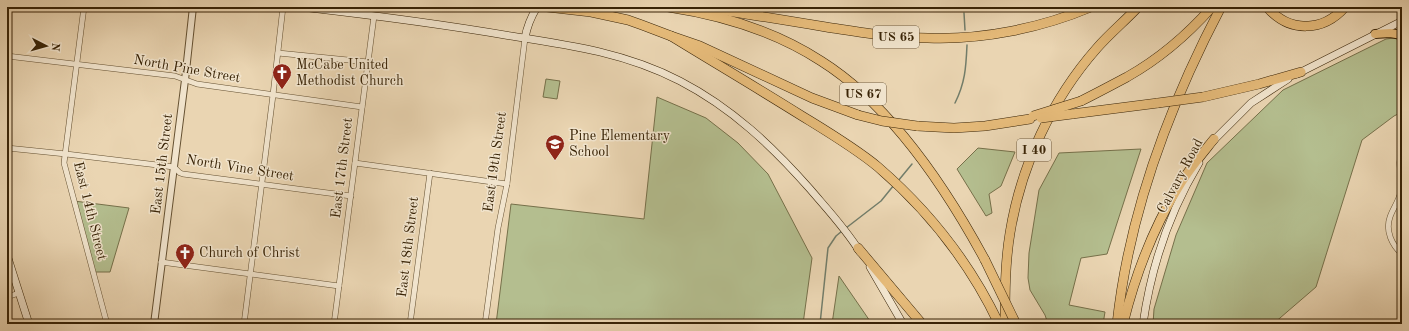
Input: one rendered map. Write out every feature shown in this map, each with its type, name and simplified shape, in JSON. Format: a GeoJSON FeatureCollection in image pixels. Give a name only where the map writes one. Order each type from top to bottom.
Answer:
{"type":"FeatureCollection","features":[{"type":"Feature","properties":{"kind":"highway"},"geometry":{"type":"LineString","coordinates":[[550,7],[591,12],[642,25],[700,46],[812,98],[858,115],[882,121],[917,126],[985,126],[1031,118],[1203,97],[1260,84],[1301,72]]}},
{"type":"Feature","properties":{"kind":"highway"},"geometry":{"type":"LineString","coordinates":[[668,7],[692,7]]}},
{"type":"Feature","properties":{"kind":"highway","name":"US 65"},"geometry":{"type":"LineString","coordinates":[[700,7],[874,34],[928,38],[1005,32],[1035,25],[1091,7]]}},
{"type":"Feature","properties":{"kind":"highway","name":"I 40"},"geometry":{"type":"LineString","coordinates":[[1005,324],[1005,289],[1010,233],[1019,194],[1035,147],[1045,124],[1072,80],[1096,49],[1138,7]]}},
{"type":"Feature","properties":{"kind":"highway"},"geometry":{"type":"LineString","coordinates":[[1031,118],[1081,101],[1128,77],[1158,57],[1192,28],[1212,7]]}},
{"type":"Feature","properties":{"kind":"highway"},"geometry":{"type":"LineString","coordinates":[[1117,324],[1122,288],[1132,241],[1153,162],[1181,89],[1200,47],[1221,7]]}},
{"type":"Feature","properties":{"kind":"highway"},"geometry":{"type":"LineString","coordinates":[[1267,7],[1286,22],[1304,27],[1327,22],[1346,7]]}},
{"type":"Feature","properties":{"kind":"highway","name":"US 67"},"geometry":{"type":"LineString","coordinates":[[677,8],[733,21],[769,34],[806,52],[834,70],[873,103],[925,165],[961,217],[985,260],[1016,324]]}},
{"type":"Feature","properties":{"kind":"highway"},"geometry":{"type":"LineString","coordinates":[[671,36],[841,140],[877,167],[912,198],[952,246],[971,272],[999,324]]}},
{"type":"Feature","properties":{"kind":"highway"},"geometry":{"type":"LineString","coordinates":[[1122,324],[1139,270],[1159,221],[1179,186],[1196,161],[1214,140]]}},
{"type":"Feature","properties":{"kind":"highway"},"geometry":{"type":"LineString","coordinates":[[858,248],[922,324]]}},
{"type":"Feature","properties":{"kind":"main road"},"geometry":{"type":"LineString","coordinates":[[301,7],[374,16],[564,44],[617,55],[680,81],[724,108],[741,121],[789,165],[858,248],[903,324]]}},
{"type":"Feature","properties":{"kind":"main road","name":"East 19th Street"},"geometry":{"type":"LineString","coordinates":[[525,38],[526,29],[537,7]]}},
{"type":"Feature","properties":{"kind":"main road","name":"Calvary Road"},"geometry":{"type":"LineString","coordinates":[[1143,324],[1150,286],[1167,232],[1183,193],[1214,140],[1237,116],[1263,94],[1301,72],[1402,21]]}},
{"type":"Feature","properties":{"kind":"main road"},"geometry":{"type":"LineString","coordinates":[[1375,34],[1390,32],[1402,35]]}},
{"type":"Feature","properties":{"kind":"main road"},"geometry":{"type":"LineString","coordinates":[[7,255],[29,324]]}},
{"type":"Feature","properties":{"kind":"street","name":"East 14th Street"},"geometry":{"type":"LineString","coordinates":[[84,7],[76,64],[65,167],[107,324]]}},
{"type":"Feature","properties":{"kind":"street","name":"East 15th Street"},"geometry":{"type":"LineString","coordinates":[[154,324],[193,7]]}},
{"type":"Feature","properties":{"kind":"street"},"geometry":{"type":"LineString","coordinates":[[244,324],[273,95],[282,7]]}},
{"type":"Feature","properties":{"kind":"street","name":"East 17th Street"},"geometry":{"type":"LineString","coordinates":[[334,324],[374,16]]}},
{"type":"Feature","properties":{"kind":"street","name":"East 19th Street"},"geometry":{"type":"LineString","coordinates":[[485,324],[498,228],[506,184],[525,38]]}},
{"type":"Feature","properties":{"kind":"street"},"geometry":{"type":"LineString","coordinates":[[278,53],[368,62]]}},
{"type":"Feature","properties":{"kind":"street","name":"North Pine Street"},"geometry":{"type":"LineString","coordinates":[[7,56],[175,76],[197,84],[362,107]]}},
{"type":"Feature","properties":{"kind":"street","name":"North Vine Street"},"geometry":{"type":"LineString","coordinates":[[7,148],[174,167],[183,174],[351,196]]}},
{"type":"Feature","properties":{"kind":"street"},"geometry":{"type":"LineString","coordinates":[[1402,151],[1399,163],[1402,183],[1401,191],[1397,205],[1390,217],[1388,231],[1395,247],[1402,254]]}},
{"type":"Feature","properties":{"kind":"street"},"geometry":{"type":"LineString","coordinates":[[355,163],[506,184]]}},
{"type":"Feature","properties":{"kind":"street","name":"East 18th Street"},"geometry":{"type":"LineString","coordinates":[[410,324],[430,173]]}},
{"type":"Feature","properties":{"kind":"street"},"geometry":{"type":"LineString","coordinates":[[162,262],[339,286]]}},
{"type":"Feature","properties":{"kind":"street"},"geometry":{"type":"LineString","coordinates":[[7,298],[19,293]]}},
{"type":"Feature","properties":{"kind":"green space"},"geometry":{"type":"Polygon","coordinates":[[[1394,38],[1402,40],[1402,112],[1394,116],[1362,140],[1316,287],[1273,324],[1153,324],[1154,309],[1176,235],[1207,163],[1283,90],[1386,39],[1394,38]]]}},
{"type":"Feature","properties":{"kind":"green space"},"geometry":{"type":"Polygon","coordinates":[[[546,79],[560,81],[557,99],[543,97],[546,79]]]}},
{"type":"Feature","properties":{"kind":"green space"},"geometry":{"type":"Polygon","coordinates":[[[657,97],[706,118],[738,143],[768,174],[812,258],[803,324],[496,324],[511,204],[644,219],[657,97]]]}},
{"type":"Feature","properties":{"kind":"green space"},"geometry":{"type":"Polygon","coordinates":[[[978,148],[1015,152],[1001,186],[989,194],[992,213],[986,216],[957,169],[978,148]]]}},
{"type":"Feature","properties":{"kind":"green space"},"geometry":{"type":"Polygon","coordinates":[[[1141,149],[1107,254],[1081,258],[1069,305],[1105,312],[1103,324],[1048,324],[1045,315],[1030,290],[1028,278],[1029,253],[1039,190],[1059,153],[1141,149]]]}},
{"type":"Feature","properties":{"kind":"green space"},"geometry":{"type":"Polygon","coordinates":[[[74,201],[129,208],[110,272],[93,272],[74,201]]]}},
{"type":"Feature","properties":{"kind":"green space"},"geometry":{"type":"Polygon","coordinates":[[[839,276],[872,324],[832,324],[839,276]]]}},
{"type":"Feature","properties":{"kind":"waterway"},"geometry":{"type":"LineString","coordinates":[[964,13],[965,30]]}},
{"type":"Feature","properties":{"kind":"waterway"},"geometry":{"type":"LineString","coordinates":[[955,103],[961,89],[964,75],[967,45]]}},
{"type":"Feature","properties":{"kind":"waterway"},"geometry":{"type":"LineString","coordinates":[[898,181],[912,164]]}},
{"type":"Feature","properties":{"kind":"waterway"},"geometry":{"type":"LineString","coordinates":[[846,228],[881,201],[894,185]]}},
{"type":"Feature","properties":{"kind":"waterway"},"geometry":{"type":"LineString","coordinates":[[820,324],[828,248],[836,236],[842,231]]}},
{"type":"Feature","properties":{"kind":"place","name":"McCabe United Methodist Church"},"geometry":{"type":"Point","coordinates":[282,90]}},
{"type":"Feature","properties":{"kind":"place","name":"Pine Elementary School"},"geometry":{"type":"Point","coordinates":[555,161]}},
{"type":"Feature","properties":{"kind":"place","name":"Church of Christ"},"geometry":{"type":"Point","coordinates":[185,270]}}]}
